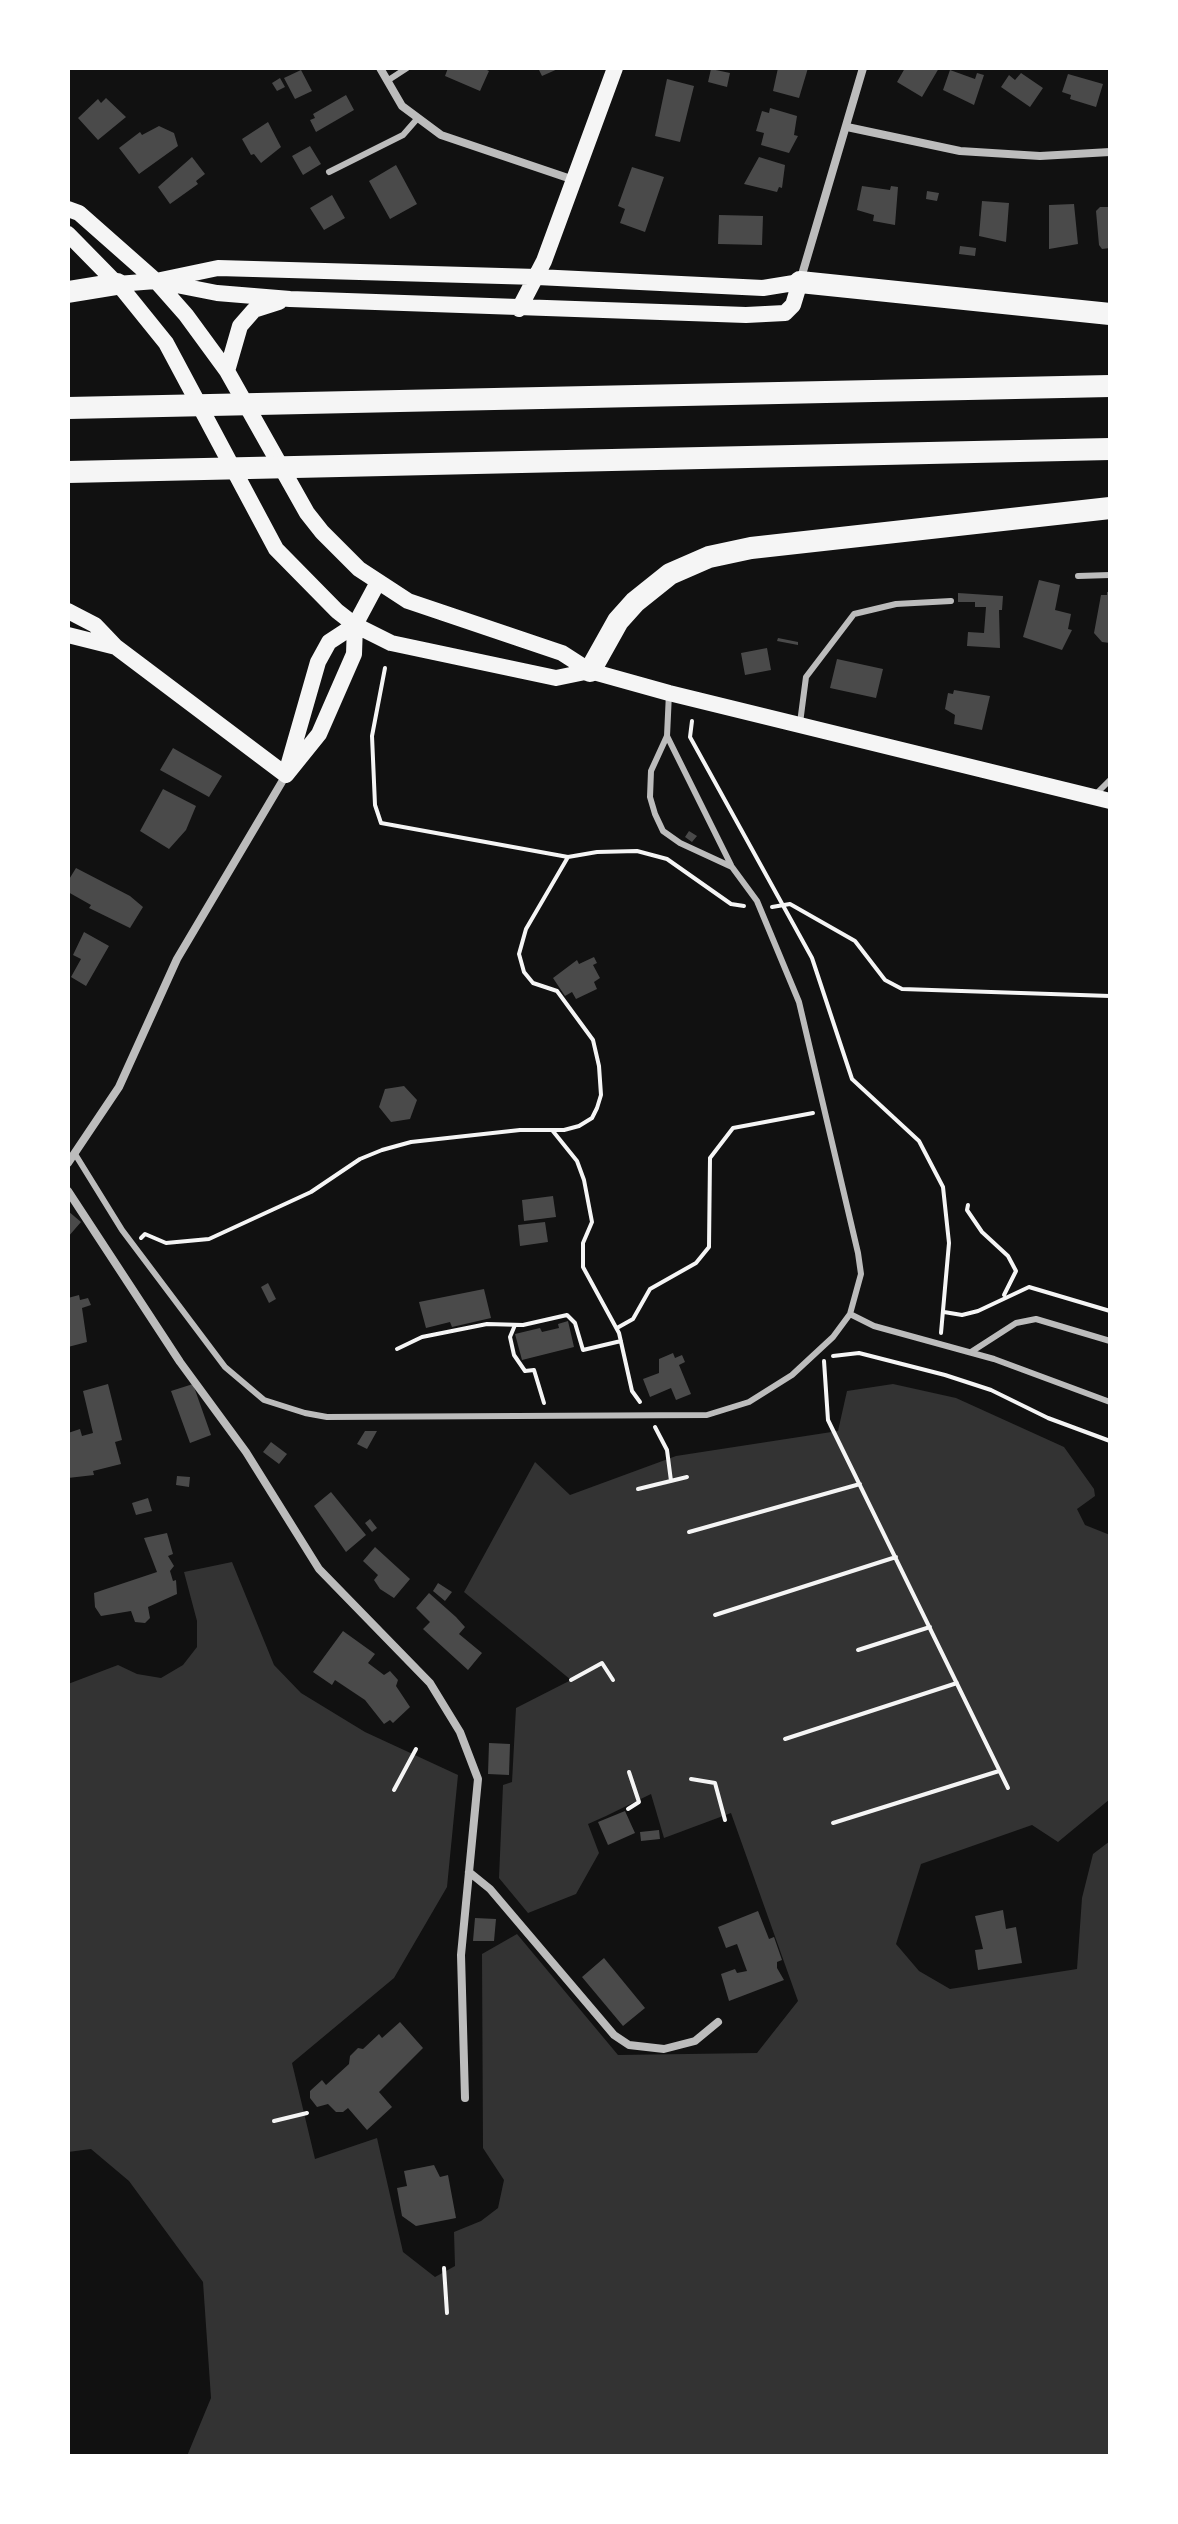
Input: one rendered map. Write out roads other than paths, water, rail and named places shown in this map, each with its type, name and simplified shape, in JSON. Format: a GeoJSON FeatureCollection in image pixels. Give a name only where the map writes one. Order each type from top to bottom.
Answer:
{"type":"FeatureCollection","features":[{"type":"Feature","properties":{"kind":"highway"},"geometry":{"type":"LineString","coordinates":[[800,282],[1110,314]]}},
{"type":"Feature","properties":{"kind":"highway"},"geometry":{"type":"LineString","coordinates":[[68,292],[117,284]]}},
{"type":"Feature","properties":{"kind":"highway"},"geometry":{"type":"LineString","coordinates":[[68,408],[1110,386]]}},
{"type":"Feature","properties":{"kind":"highway"},"geometry":{"type":"LineString","coordinates":[[68,472],[1110,449]]}},
{"type":"Feature","properties":{"kind":"highway"},"geometry":{"type":"LineString","coordinates":[[590,671],[618,621],[635,602],[670,574],[709,557],[751,548],[1110,508]]}},
{"type":"Feature","properties":{"kind":"main road"},"geometry":{"type":"LineString","coordinates":[[519,309],[537,277],[615,68]]}},
{"type":"Feature","properties":{"kind":"main road"},"geometry":{"type":"LineString","coordinates":[[68,209],[79,213],[156,281],[198,329],[227,371],[307,513],[342,554],[408,601],[562,653],[590,671],[800,728],[1102,799]]}},
{"type":"Feature","properties":{"kind":"main road"},"geometry":{"type":"LineString","coordinates":[[68,234],[152,322],[178,362],[246,499],[276,549],[308,585],[355,625],[391,643],[556,678],[590,671]]}},
{"type":"Feature","properties":{"kind":"main road"},"geometry":{"type":"LineString","coordinates":[[117,284],[156,281],[218,268],[537,277],[763,288],[800,282],[793,305],[785,313],[519,309],[290,299],[217,293],[156,281]]}},
{"type":"Feature","properties":{"kind":"main road"},"geometry":{"type":"LineString","coordinates":[[227,371],[240,326],[254,310],[290,299]]}},
{"type":"Feature","properties":{"kind":"main road"},"geometry":{"type":"LineString","coordinates":[[286,775],[319,734],[354,654],[355,625],[378,582]]}},
{"type":"Feature","properties":{"kind":"main road"},"geometry":{"type":"LineString","coordinates":[[68,611],[95,625],[116,647],[286,775]]}},
{"type":"Feature","properties":{"kind":"main road"},"geometry":{"type":"LineString","coordinates":[[286,775],[318,662],[329,642],[355,625]]}},
{"type":"Feature","properties":{"kind":"main road"},"geometry":{"type":"LineString","coordinates":[[68,635],[116,647]]}},
{"type":"Feature","properties":{"kind":"street"},"geometry":{"type":"LineString","coordinates":[[380,68],[402,106],[441,135],[575,180]]}},
{"type":"Feature","properties":{"kind":"street"},"geometry":{"type":"LineString","coordinates":[[800,282],[863,68]]}},
{"type":"Feature","properties":{"kind":"street"},"geometry":{"type":"LineString","coordinates":[[847,127],[960,151],[1040,156],[1110,152]]}},
{"type":"Feature","properties":{"kind":"street"},"geometry":{"type":"LineString","coordinates":[[68,1163],[119,1087],[177,959],[286,775]]}},
{"type":"Feature","properties":{"kind":"street"},"geometry":{"type":"LineString","coordinates":[[68,1191],[180,1362],[246,1452],[319,1569],[441,1697],[460,1732],[478,1779],[461,1955],[465,2098]]}},
{"type":"Feature","properties":{"kind":"street"},"geometry":{"type":"LineString","coordinates":[[469,1872],[490,1889],[614,2035],[629,2045],[664,2049],[695,2041],[718,2022]]}},
{"type":"Feature","properties":{"kind":"lane"},"geometry":{"type":"LineString","coordinates":[[387,81],[407,68]]}},
{"type":"Feature","properties":{"kind":"lane"},"geometry":{"type":"LineString","coordinates":[[329,172],[403,135],[417,119]]}},
{"type":"Feature","properties":{"kind":"lane"},"geometry":{"type":"LineString","coordinates":[[1078,576],[1110,575]]}},
{"type":"Feature","properties":{"kind":"lane"},"geometry":{"type":"LineString","coordinates":[[800,728],[806,677],[854,614],[896,604],[951,601]]}},
{"type":"Feature","properties":{"kind":"lane"},"geometry":{"type":"LineString","coordinates":[[669,693],[667,736],[651,771],[655,814],[663,831],[680,843],[732,867]]}},
{"type":"Feature","properties":{"kind":"lane"},"geometry":{"type":"LineString","coordinates":[[75,1154],[122,1230],[203,1343],[242,1385],[264,1400],[327,1417],[707,1415],[773,1391],[816,1353],[850,1314],[861,1274],[799,1002],[761,909],[732,867],[667,736]]}},
{"type":"Feature","properties":{"kind":"lane"},"geometry":{"type":"LineString","coordinates":[[1102,799],[1110,780]]}},
{"type":"Feature","properties":{"kind":"lane"},"geometry":{"type":"LineString","coordinates":[[850,1314],[874,1326],[971,1352],[1110,1402]]}},
{"type":"Feature","properties":{"kind":"lane"},"geometry":{"type":"LineString","coordinates":[[971,1352],[1016,1323],[1036,1319],[1110,1341]]}}]}
